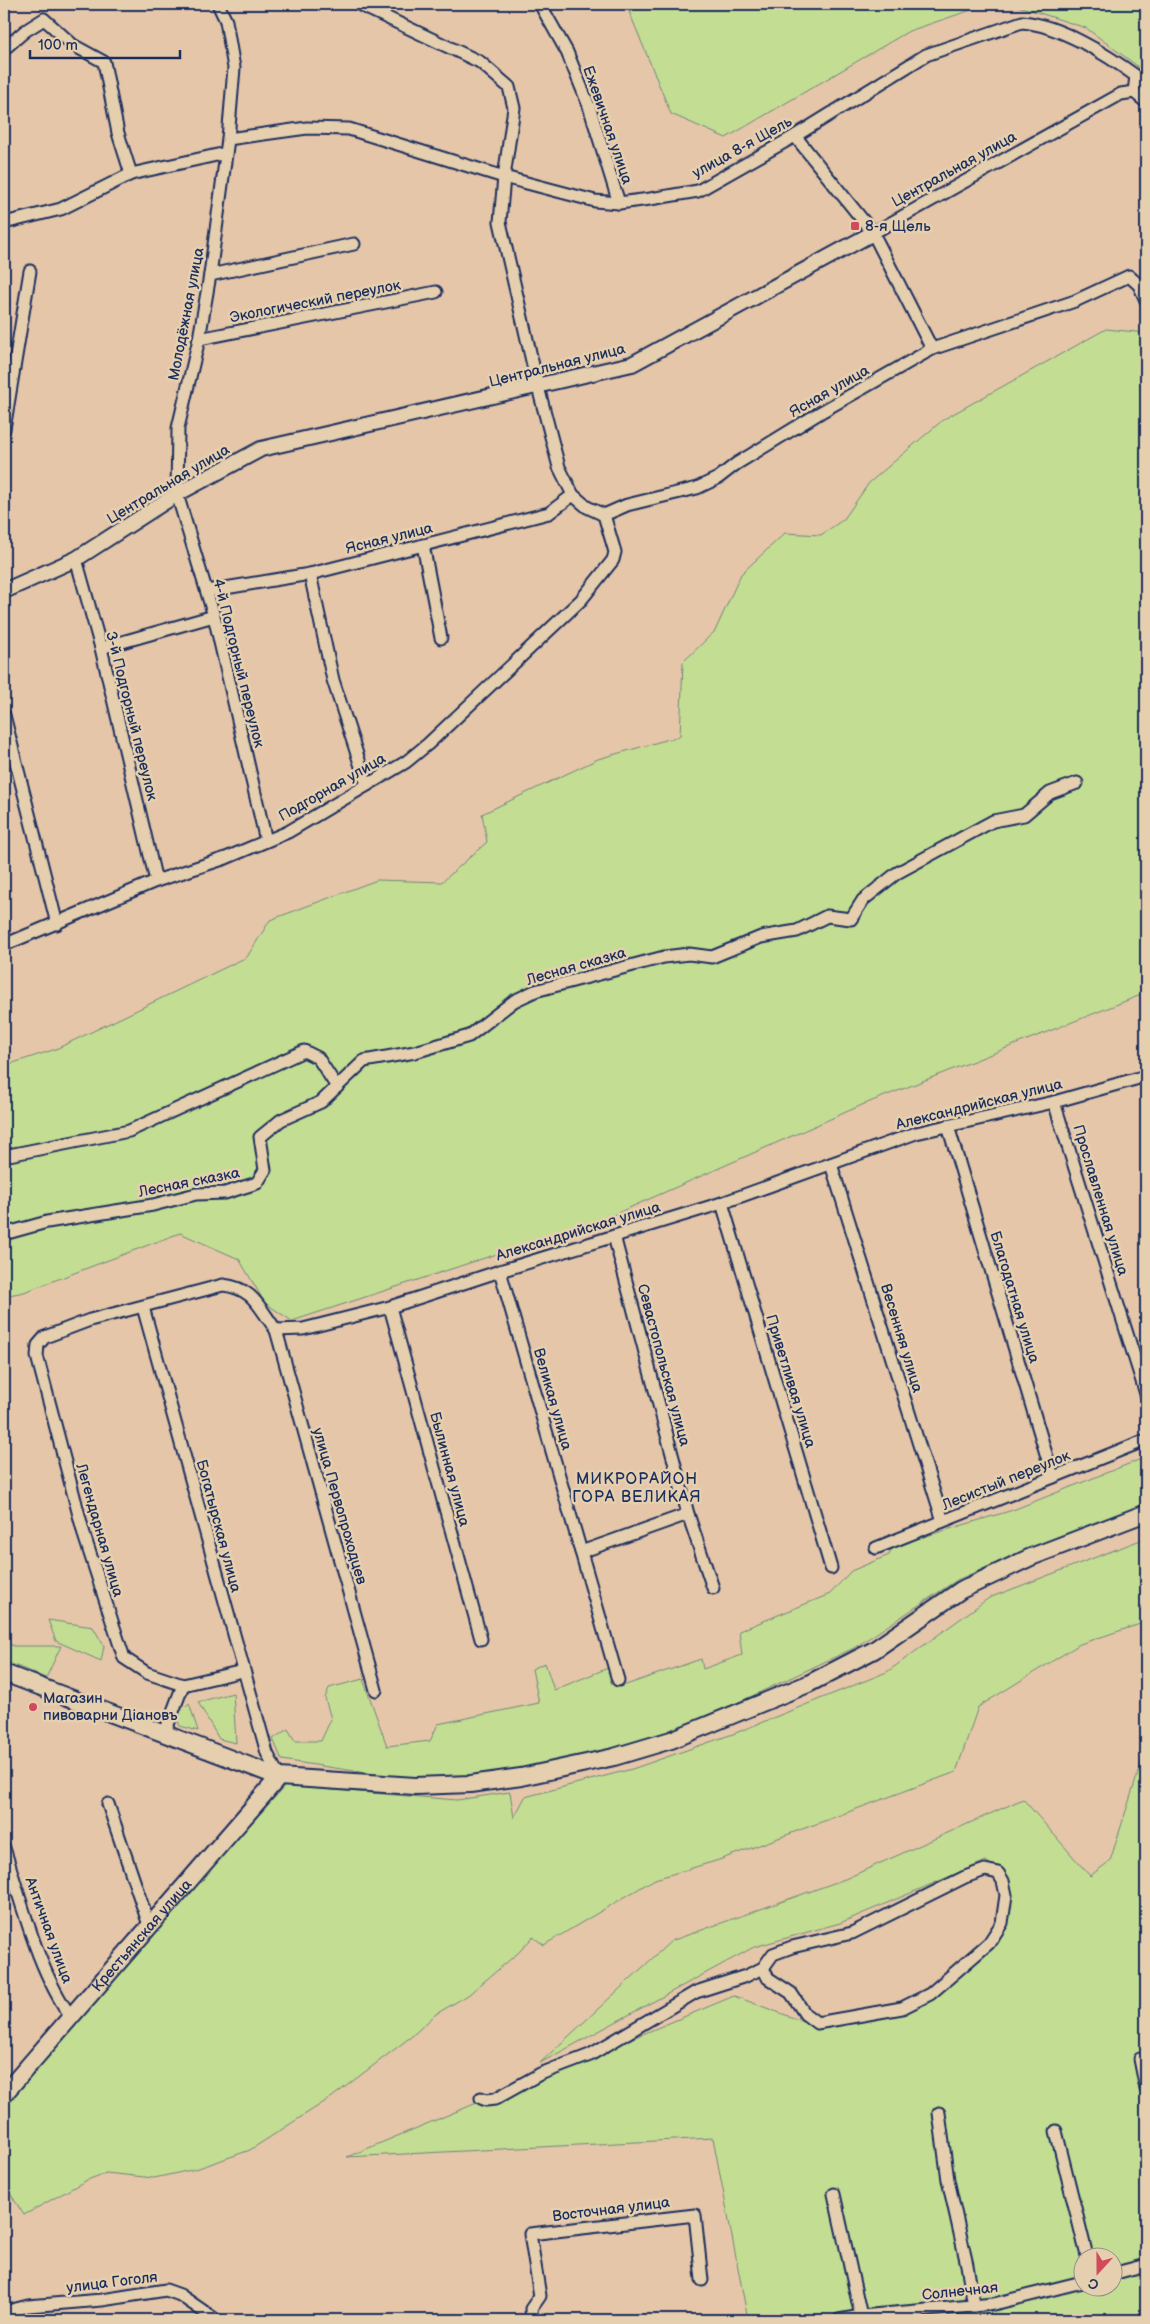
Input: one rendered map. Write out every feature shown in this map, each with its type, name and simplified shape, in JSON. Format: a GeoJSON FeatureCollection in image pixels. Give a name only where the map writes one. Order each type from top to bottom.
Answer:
{"type":"FeatureCollection","features":[{"type":"Feature","properties":{"kind":"main road"},"geometry":{"type":"LineString","coordinates":[[4,1673],[164,1736],[279,1777],[415,1786],[471,1784],[521,1777],[605,1759],[671,1740],[816,1680],[874,1650],[961,1590],[1031,1557],[1146,1513]]}},
{"type":"Feature","properties":{"kind":"main road","name":"Крестьянская улица"},"geometry":{"type":"LineString","coordinates":[[4,2094],[72,2018],[279,1777]]}},
{"type":"Feature","properties":{"kind":"street","name":"Молодёжная улица"},"geometry":{"type":"LineString","coordinates":[[177,494],[178,428],[199,339],[210,275],[228,139],[234,68],[226,22],[218,4]]}},
{"type":"Feature","properties":{"kind":"street"},"geometry":{"type":"LineString","coordinates":[[358,4],[480,62],[509,87],[514,108],[504,176],[500,222],[538,387],[559,467],[573,495],[587,507],[604,515]]}},
{"type":"Feature","properties":{"kind":"street","name":"Ежевичная улица"},"geometry":{"type":"LineString","coordinates":[[540,4],[567,52],[589,106],[619,203]]}},
{"type":"Feature","properties":{"kind":"street"},"geometry":{"type":"LineString","coordinates":[[4,50],[44,18],[73,45],[104,62],[118,133],[131,174]]}},
{"type":"Feature","properties":{"kind":"street","name":"улица 8-я Щель"},"geometry":{"type":"LineString","coordinates":[[228,139],[306,128],[349,129],[504,176],[596,200],[619,203],[698,190],[795,136],[933,51],[1022,22],[1038,23],[1086,44],[1128,70],[1136,76],[1134,92]]}},
{"type":"Feature","properties":{"kind":"street"},"geometry":{"type":"LineString","coordinates":[[1134,92],[1146,102]]}},
{"type":"Feature","properties":{"kind":"street","name":"Центральная улица"},"geometry":{"type":"LineString","coordinates":[[4,590],[76,559],[177,494],[261,449],[632,364],[873,233],[1122,94],[1134,92]]}},
{"type":"Feature","properties":{"kind":"street"},"geometry":{"type":"LineString","coordinates":[[795,136],[873,233],[932,350]]}},
{"type":"Feature","properties":{"kind":"street"},"geometry":{"type":"LineString","coordinates":[[4,223],[61,210],[131,174],[226,152]]}},
{"type":"Feature","properties":{"kind":"street"},"geometry":{"type":"LineString","coordinates":[[210,275],[354,244]]}},
{"type":"Feature","properties":{"kind":"street"},"geometry":{"type":"LineString","coordinates":[[4,429],[30,271]]}},
{"type":"Feature","properties":{"kind":"street","name":"Ясная улица"},"geometry":{"type":"LineString","coordinates":[[604,515],[627,505],[697,488],[718,478],[736,464],[821,412],[932,350],[1075,301],[1129,276],[1139,284],[1146,300]]}},
{"type":"Feature","properties":{"kind":"street","name":"Экологический переулок"},"geometry":{"type":"LineString","coordinates":[[199,339],[436,292]]}},
{"type":"Feature","properties":{"kind":"street","name":"4-й Подгорный переулок"},"geometry":{"type":"LineString","coordinates":[[177,494],[214,616],[266,841]]}},
{"type":"Feature","properties":{"kind":"street","name":"Ясная улица"},"geometry":{"type":"LineString","coordinates":[[207,591],[310,574],[549,513],[573,495]]}},
{"type":"Feature","properties":{"kind":"street","name":"Подгорная улица"},"geometry":{"type":"LineString","coordinates":[[4,945],[156,881],[226,858],[288,832],[406,762],[428,744],[581,600],[613,560],[615,552],[604,515]]}},
{"type":"Feature","properties":{"kind":"street"},"geometry":{"type":"LineString","coordinates":[[423,545],[441,638]]}},
{"type":"Feature","properties":{"kind":"street","name":"3-й Подгорный переулок"},"geometry":{"type":"LineString","coordinates":[[76,559],[101,648],[156,881]]}},
{"type":"Feature","properties":{"kind":"street"},"geometry":{"type":"LineString","coordinates":[[310,574],[333,680],[368,785]]}},
{"type":"Feature","properties":{"kind":"street"},"geometry":{"type":"LineString","coordinates":[[101,648],[214,616]]}},
{"type":"Feature","properties":{"kind":"street"},"geometry":{"type":"LineString","coordinates":[[4,715],[57,924]]}},
{"type":"Feature","properties":{"kind":"street","name":"Лесная сказка"},"geometry":{"type":"LineString","coordinates":[[4,1234],[47,1222],[153,1205],[196,1194],[225,1193],[257,1183],[264,1170],[260,1137],[281,1120],[321,1102],[364,1061],[415,1052],[469,1036],[514,1001],[535,991],[664,957],[689,954],[712,957],[761,938],[797,930],[827,916],[852,919],[863,900],[897,873],[993,822],[1024,815],[1050,793],[1077,783]]}},
{"type":"Feature","properties":{"kind":"street"},"geometry":{"type":"LineString","coordinates":[[4,1156],[129,1131],[304,1051],[318,1058],[337,1087]]}},
{"type":"Feature","properties":{"kind":"street","name":"Александрийская улица"},"geometry":{"type":"LineString","coordinates":[[276,1330],[303,1329],[390,1307],[722,1203],[916,1133],[1054,1102],[1146,1076]]}},
{"type":"Feature","properties":{"kind":"street","name":"Прославленная улица"},"geometry":{"type":"LineString","coordinates":[[1054,1102],[1146,1394]]}},
{"type":"Feature","properties":{"kind":"street","name":"Благодатная улица"},"geometry":{"type":"LineString","coordinates":[[948,1126],[1053,1477]]}},
{"type":"Feature","properties":{"kind":"street","name":"Весенняя улица"},"geometry":{"type":"LineString","coordinates":[[831,1164],[943,1521]]}},
{"type":"Feature","properties":{"kind":"street","name":"Приветливая улица"},"geometry":{"type":"LineString","coordinates":[[722,1203],[831,1568]]}},
{"type":"Feature","properties":{"kind":"street","name":"Севастопольская улица"},"geometry":{"type":"LineString","coordinates":[[614,1236],[688,1514],[714,1588]]}},
{"type":"Feature","properties":{"kind":"street","name":"Великая улица"},"geometry":{"type":"LineString","coordinates":[[500,1271],[618,1680]]}},
{"type":"Feature","properties":{"kind":"street"},"geometry":{"type":"LineString","coordinates":[[143,1307],[223,1284],[238,1286],[250,1294],[276,1330]]}},
{"type":"Feature","properties":{"kind":"street","name":"Легендарная улица"},"geometry":{"type":"LineString","coordinates":[[143,1307],[90,1320],[45,1337],[38,1345],[37,1356],[85,1538],[124,1658],[147,1673],[183,1685]]}},
{"type":"Feature","properties":{"kind":"street","name":"Богатырская улица"},"geometry":{"type":"LineString","coordinates":[[143,1307],[243,1671],[267,1753],[279,1777]]}},
{"type":"Feature","properties":{"kind":"street","name":"Былинная улица"},"geometry":{"type":"LineString","coordinates":[[390,1307],[482,1638]]}},
{"type":"Feature","properties":{"kind":"street","name":"улица Первопроходцев"},"geometry":{"type":"LineString","coordinates":[[276,1330],[376,1690]]}},
{"type":"Feature","properties":{"kind":"street","name":"Лесистый переулок"},"geometry":{"type":"LineString","coordinates":[[876,1548],[1146,1440]]}},
{"type":"Feature","properties":{"kind":"street"},"geometry":{"type":"LineString","coordinates":[[582,1552],[688,1514]]}},
{"type":"Feature","properties":{"kind":"street"},"geometry":{"type":"LineString","coordinates":[[164,1736],[183,1685],[243,1671]]}},
{"type":"Feature","properties":{"kind":"street"},"geometry":{"type":"LineString","coordinates":[[108,1804],[150,1928]]}},
{"type":"Feature","properties":{"kind":"street","name":"Античная улица"},"geometry":{"type":"LineString","coordinates":[[4,1848],[38,1949],[60,2002],[72,2018]]}},
{"type":"Feature","properties":{"kind":"street"},"geometry":{"type":"LineString","coordinates":[[481,2098],[495,2098],[540,2074],[590,2055],[696,1992],[746,1976],[763,1968],[773,1954],[792,1947],[852,1933],[965,1877],[985,1870],[998,1874],[1003,1881],[1006,1895],[1002,1923],[989,1943],[930,1994],[902,2008],[817,2023],[805,2014],[791,1993],[768,1978],[763,1968]]}},
{"type":"Feature","properties":{"kind":"street"},"geometry":{"type":"LineString","coordinates":[[1140,2060],[1146,2089]]}},
{"type":"Feature","properties":{"kind":"street"},"geometry":{"type":"LineString","coordinates":[[939,2113],[948,2180],[967,2264],[974,2306]]}},
{"type":"Feature","properties":{"kind":"street"},"geometry":{"type":"LineString","coordinates":[[1056,2131],[1085,2246]]}},
{"type":"Feature","properties":{"kind":"street"},"geometry":{"type":"LineString","coordinates":[[834,2194],[861,2316]]}},
{"type":"Feature","properties":{"kind":"street","name":"Восточная улица"},"geometry":{"type":"LineString","coordinates":[[532,2320],[531,2309],[540,2296],[530,2234],[694,2214],[702,2280]]}},
{"type":"Feature","properties":{"kind":"street"},"geometry":{"type":"LineString","coordinates":[[1122,2271],[1146,2265]]}},
{"type":"Feature","properties":{"kind":"street","name":"Солнечная"},"geometry":{"type":"LineString","coordinates":[[839,2320],[861,2316],[994,2304],[1072,2284]]}},
{"type":"Feature","properties":{"kind":"street","name":"улица Гоголя"},"geometry":{"type":"LineString","coordinates":[[4,2312],[28,2306],[102,2300],[166,2290],[180,2295],[216,2320]]}},
{"type":"Feature","properties":{"kind":"green space"},"geometry":{"type":"Polygon","coordinates":[[[626,4],[989,4],[909,31],[726,138],[671,114],[626,4]]]}},
{"type":"Feature","properties":{"kind":"green space"},"geometry":{"type":"Polygon","coordinates":[[[1012,4],[1146,4],[1146,77],[1136,65],[1086,28],[1012,4]]]}},
{"type":"Feature","properties":{"kind":"green space"},"geometry":{"type":"Polygon","coordinates":[[[1106,329],[1146,333],[1146,993],[862,1105],[604,1219],[292,1321],[265,1303],[239,1259],[180,1233],[24,1292],[4,1296],[4,1066],[56,1049],[247,957],[270,920],[377,880],[442,882],[487,842],[482,814],[598,759],[680,736],[683,662],[715,631],[741,574],[785,533],[821,535],[844,519],[869,483],[944,419],[1106,329]]]}},
{"type":"Feature","properties":{"kind":"green space"},"geometry":{"type":"Polygon","coordinates":[[[1146,1457],[1146,1508],[1048,1541],[957,1580],[854,1648],[699,1721],[629,1747],[508,1772],[449,1778],[394,1777],[282,1760],[273,1739],[288,1729],[295,1741],[321,1741],[331,1719],[325,1698],[329,1688],[363,1679],[387,1746],[430,1741],[438,1724],[539,1703],[532,1669],[545,1663],[554,1690],[608,1668],[620,1687],[701,1659],[703,1669],[742,1655],[739,1631],[830,1594],[851,1571],[889,1555],[893,1546],[1013,1510],[1146,1457]]]}},
{"type":"Feature","properties":{"kind":"green space"},"geometry":{"type":"Polygon","coordinates":[[[1146,1538],[1146,1622],[1080,1644],[978,1707],[956,1772],[719,1860],[655,1879],[544,1945],[533,1937],[518,1953],[468,1995],[436,2014],[412,2036],[332,2097],[250,2150],[196,2169],[154,2178],[106,2173],[87,2180],[24,2215],[4,2184],[4,2107],[195,1886],[285,1786],[457,1800],[510,1792],[514,1818],[525,1797],[632,1769],[733,1734],[887,1672],[989,1598],[1146,1538]]]}},
{"type":"Feature","properties":{"kind":"green space"},"geometry":{"type":"Polygon","coordinates":[[[48,1620],[93,1627],[104,1646],[101,1661],[56,1641],[48,1620]]]}},
{"type":"Feature","properties":{"kind":"green space"},"geometry":{"type":"Polygon","coordinates":[[[4,1642],[14,1646],[61,1646],[46,1678],[4,1661],[4,1642]]]}},
{"type":"Feature","properties":{"kind":"green space"},"geometry":{"type":"Polygon","coordinates":[[[233,1693],[236,1743],[219,1739],[198,1702],[233,1693]]]}},
{"type":"Feature","properties":{"kind":"green space"},"geometry":{"type":"Polygon","coordinates":[[[189,1703],[198,1731],[180,1726],[176,1716],[189,1703]]]}},
{"type":"Feature","properties":{"kind":"green space"},"geometry":{"type":"Polygon","coordinates":[[[1146,1748],[1146,2320],[748,2320],[713,2138],[347,2157],[734,1996],[818,2027],[931,1997],[997,1927],[1007,1878],[986,1861],[840,1923],[754,1947],[540,2063],[671,1941],[845,1879],[1023,1799],[1090,1876],[1110,1861],[1146,1748]]]}},
{"type":"Feature","properties":{"kind":"place","name":"8-я Щель"},"geometry":{"type":"Point","coordinates":[855,226]}},
{"type":"Feature","properties":{"kind":"place","name":"Магазин пивоварни Дiановъ"},"geometry":{"type":"Point","coordinates":[33,1707]}},
{"type":"Feature","properties":{"kind":"district","name":"МИКРОРАЙОН ГОРА ВЕЛИКАЯ"},"geometry":{"type":"Point","coordinates":[637,1487]}}]}
